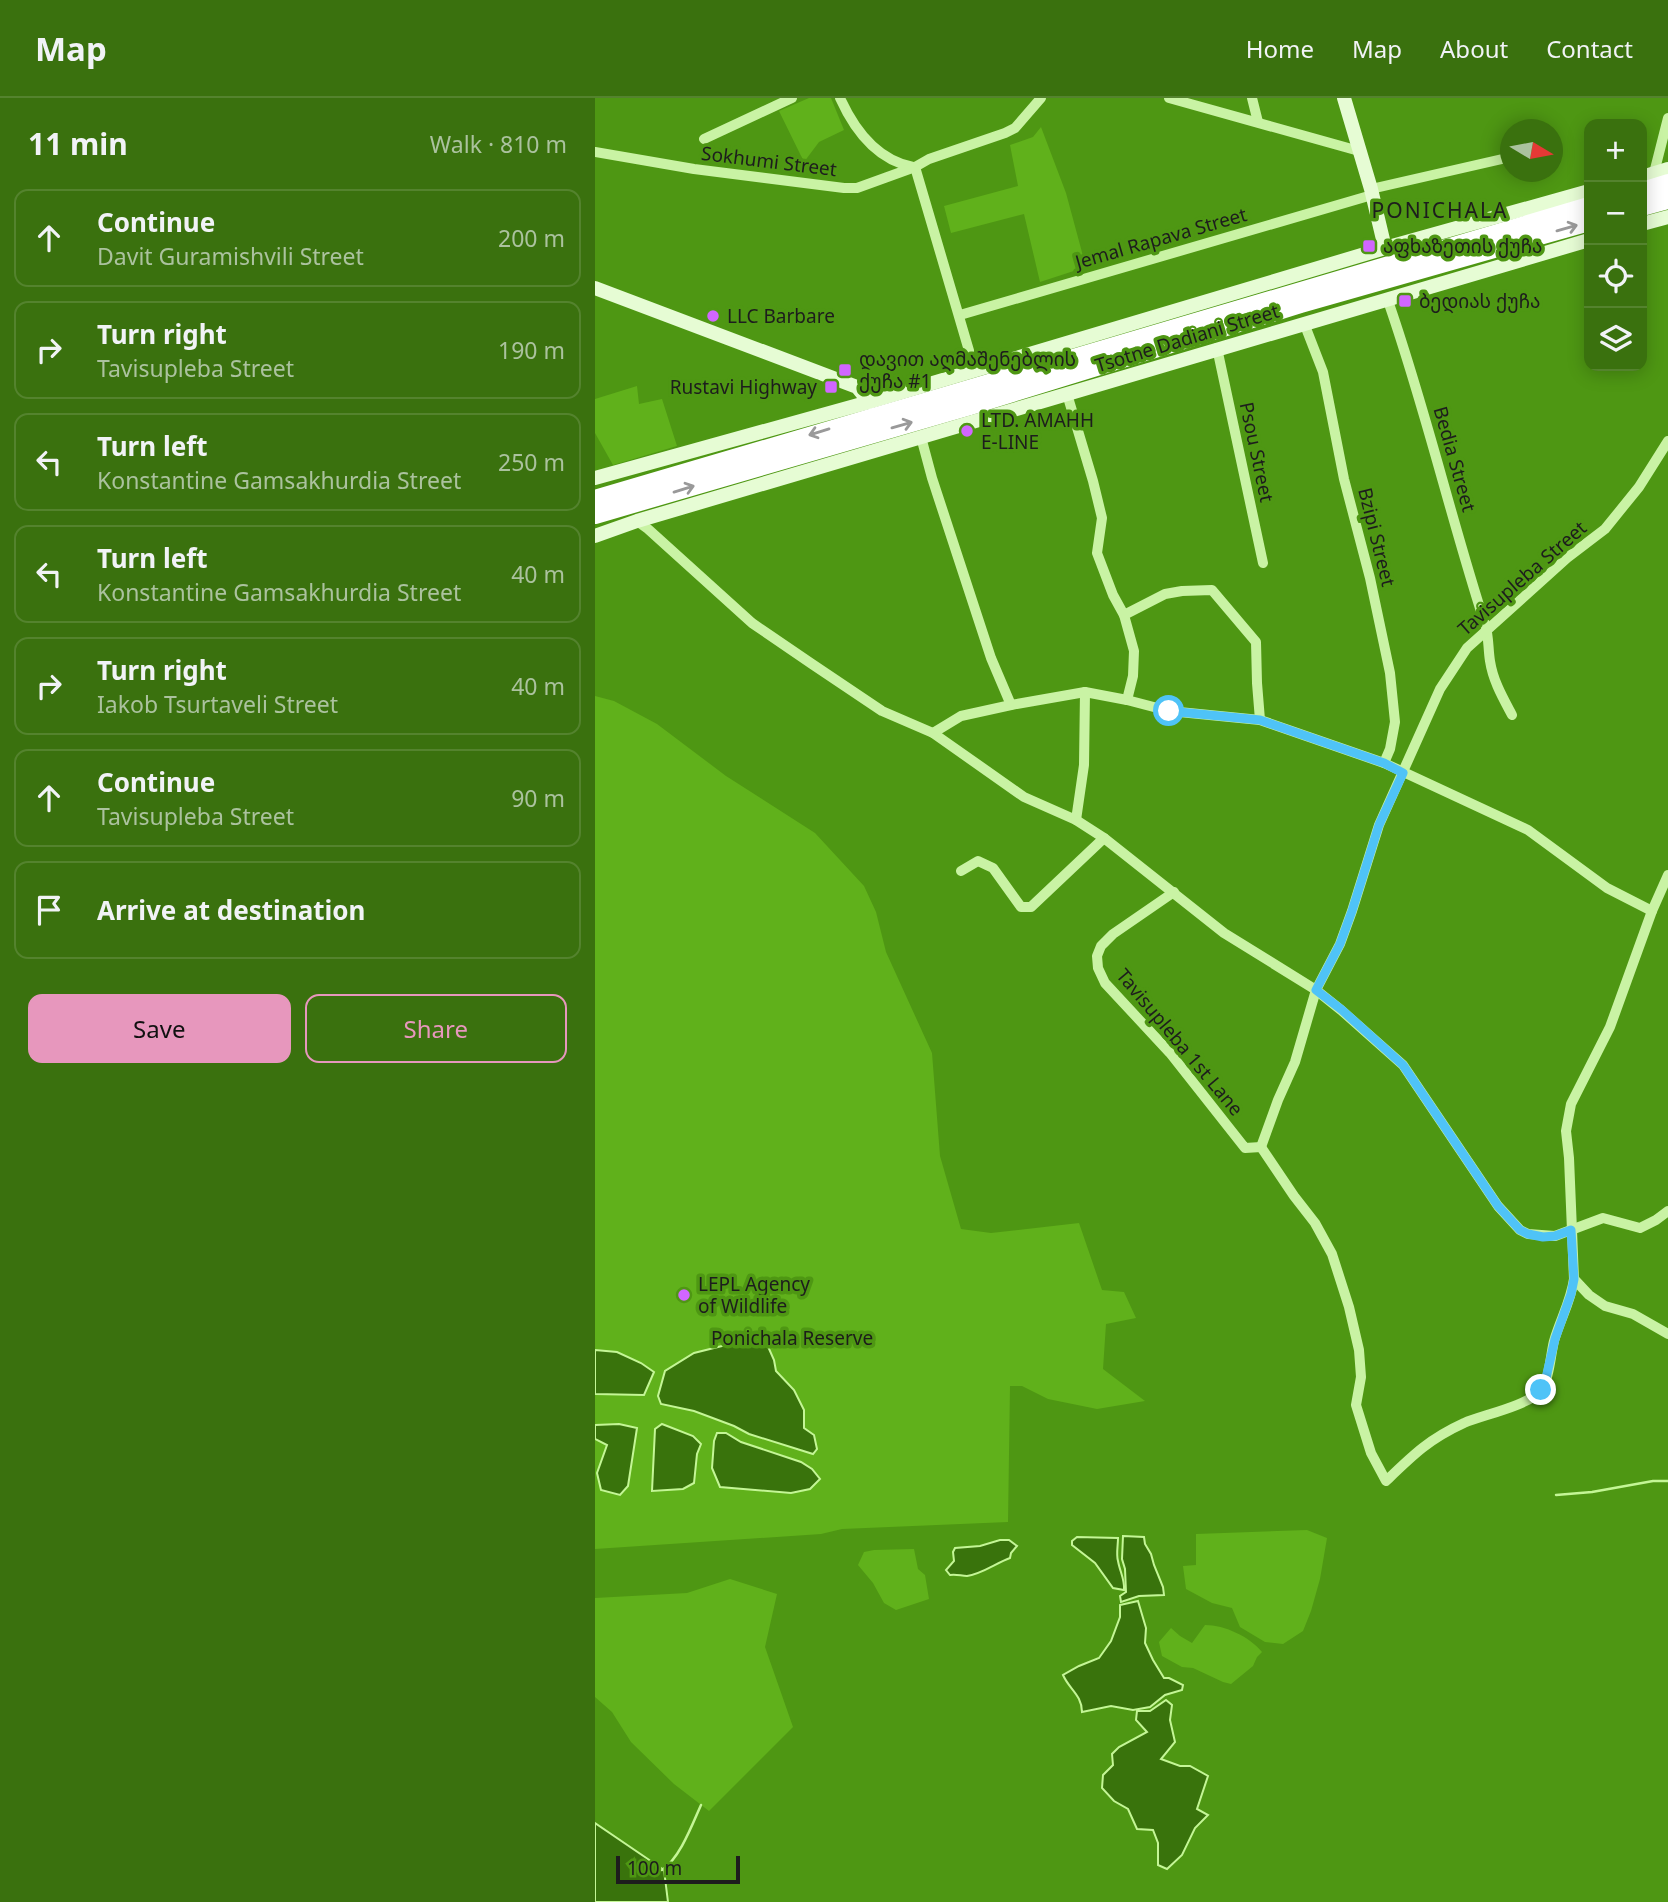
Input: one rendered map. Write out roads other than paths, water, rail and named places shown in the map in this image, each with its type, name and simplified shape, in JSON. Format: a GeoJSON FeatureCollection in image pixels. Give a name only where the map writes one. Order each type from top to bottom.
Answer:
{"type":"FeatureCollection","features":[{"type":"Feature","properties":{"kind":"highway"},"geometry":{"type":"LineString","coordinates":[[1647,197],[1658,175]]}},
{"type":"Feature","properties":{"kind":"highway"},"geometry":{"type":"LineString","coordinates":[[1647,206],[1668,200]]}},
{"type":"Feature","properties":{"kind":"highway"},"geometry":{"type":"LineString","coordinates":[[595,499],[1584,207]]}},
{"type":"Feature","properties":{"kind":"highway"},"geometry":{"type":"LineString","coordinates":[[595,515],[970,406],[1301,304],[1584,223]]}},
{"type":"Feature","properties":{"kind":"highway"},"geometry":{"type":"LineString","coordinates":[[595,494],[620,491]]}},
{"type":"Feature","properties":{"kind":"highway"},"geometry":{"type":"LineString","coordinates":[[595,521],[641,503]]}},
{"type":"Feature","properties":{"kind":"street"},"geometry":{"type":"LineString","coordinates":[[703,139],[792,98]]}},
{"type":"Feature","properties":{"kind":"street"},"geometry":{"type":"LineString","coordinates":[[840,98],[855,127],[880,153],[904,165],[915,167],[975,371]]}},
{"type":"Feature","properties":{"kind":"street","name":"Sokhumi Street"},"geometry":{"type":"LineString","coordinates":[[595,152],[694,169],[857,188],[915,167],[929,159],[1005,133],[1015,128],[1041,98]]}},
{"type":"Feature","properties":{"kind":"street"},"geometry":{"type":"LineString","coordinates":[[1169,98],[1359,151]]}},
{"type":"Feature","properties":{"kind":"street"},"geometry":{"type":"LineString","coordinates":[[1252,98],[1258,122]]}},
{"type":"Feature","properties":{"kind":"street"},"geometry":{"type":"LineString","coordinates":[[1344,98],[1385,248]]}},
{"type":"Feature","properties":{"kind":"street"},"geometry":{"type":"LineString","coordinates":[[1658,175],[1668,118]]}},
{"type":"Feature","properties":{"kind":"street","name":"Jemal Rapava Street"},"geometry":{"type":"LineString","coordinates":[[960,315],[1371,192],[1500,160]]}},
{"type":"Feature","properties":{"kind":"street","name":"Tsotne Dadiani Street"},"geometry":{"type":"LineString","coordinates":[[595,478],[869,402],[1385,248],[1584,192]]}},
{"type":"Feature","properties":{"kind":"street"},"geometry":{"type":"LineString","coordinates":[[1647,209],[1668,217]]}},
{"type":"Feature","properties":{"kind":"street","name":"Tsotne Dadiani Street"},"geometry":{"type":"LineString","coordinates":[[595,536],[636,521],[1584,241]]}},
{"type":"Feature","properties":{"kind":"street"},"geometry":{"type":"LineString","coordinates":[[595,288],[857,387],[869,402]]}},
{"type":"Feature","properties":{"kind":"street","name":"Bedia Street"},"geometry":{"type":"LineString","coordinates":[[1387,298],[1418,390],[1487,629],[1490,663],[1499,690],[1512,715]]}},
{"type":"Feature","properties":{"kind":"street","name":"Bzipi Street"},"geometry":{"type":"LineString","coordinates":[[1304,323],[1323,372],[1344,480],[1370,578],[1390,673],[1395,722],[1390,749],[1384,763]]}},
{"type":"Feature","properties":{"kind":"street","name":"Psou Street"},"geometry":{"type":"LineString","coordinates":[[1217,348],[1263,563]]}},
{"type":"Feature","properties":{"kind":"street"},"geometry":{"type":"LineString","coordinates":[[1067,394],[1102,518],[1097,553],[1124,615],[1134,651],[1133,676],[1127,700]]}},
{"type":"Feature","properties":{"kind":"street"},"geometry":{"type":"LineString","coordinates":[[921,438],[991,658],[1011,705]]}},
{"type":"Feature","properties":{"kind":"street","name":"Tavisupleba Street"},"geometry":{"type":"LineString","coordinates":[[1261,1147],[1295,1062],[1316,990],[1340,944],[1379,825],[1440,689],[1467,648],[1567,558],[1605,529],[1639,487],[1668,441]]}},
{"type":"Feature","properties":{"kind":"street"},"geometry":{"type":"LineString","coordinates":[[636,521],[752,623],[882,711],[933,733],[1024,797],[1076,820],[1104,838],[1224,933],[1316,990],[1342,1010],[1403,1065],[1498,1206],[1520,1230],[1543,1237],[1555,1236],[1603,1218],[1640,1228],[1668,1211]]}},
{"type":"Feature","properties":{"kind":"street"},"geometry":{"type":"LineString","coordinates":[[1124,615],[1165,594],[1212,590],[1256,642],[1260,720]]}},
{"type":"Feature","properties":{"kind":"street"},"geometry":{"type":"LineString","coordinates":[[933,733],[961,716],[1085,692],[1169,711],[1260,720],[1384,763],[1528,830],[1607,888],[1652,911]]}},
{"type":"Feature","properties":{"kind":"street"},"geometry":{"type":"LineString","coordinates":[[1076,820],[1084,765],[1085,692]]}},
{"type":"Feature","properties":{"kind":"street"},"geometry":{"type":"LineString","coordinates":[[961,871],[978,861],[993,868],[1021,908],[1031,907],[1104,838]]}},
{"type":"Feature","properties":{"kind":"street"},"geometry":{"type":"LineString","coordinates":[[1261,1147],[1315,1223],[1332,1254],[1359,1350],[1361,1377],[1356,1405],[1371,1453],[1386,1481],[1416,1451],[1440,1435],[1466,1422],[1532,1399],[1541,1390],[1546,1378],[1574,1279],[1566,1131],[1571,1104],[1611,1027],[1652,911],[1668,875]]}},
{"type":"Feature","properties":{"kind":"street","name":"Tavisupleba 1st Lane"},"geometry":{"type":"LineString","coordinates":[[1174,892],[1113,934],[1101,946],[1097,956],[1098,968],[1105,984],[1170,1053],[1245,1148],[1261,1147]]}},
{"type":"Feature","properties":{"kind":"street"},"geometry":{"type":"LineString","coordinates":[[1574,1279],[1589,1295],[1605,1306],[1633,1314],[1668,1334]]}},
{"type":"Feature","properties":{"kind":"waterway"},"geometry":{"type":"LineString","coordinates":[[1556,1495],[1668,1481]]}},
{"type":"Feature","properties":{"kind":"waterway"},"geometry":{"type":"LineString","coordinates":[[662,1870],[680,1849],[701,1805]]}},
{"type":"Feature","properties":{"kind":"place","name":"აფხაზეთის ქუჩა"},"geometry":{"type":"Point","coordinates":[1369,246]}},
{"type":"Feature","properties":{"kind":"place","name":"ბედიას ქუჩა"},"geometry":{"type":"Point","coordinates":[1405,301]}},
{"type":"Feature","properties":{"kind":"place","name":"LLC Barbare"},"geometry":{"type":"Point","coordinates":[713,316]}},
{"type":"Feature","properties":{"kind":"place","name":"დავით აღმაშენებლის ქუჩა #1"},"geometry":{"type":"Point","coordinates":[845,370]}},
{"type":"Feature","properties":{"kind":"place","name":"Rustavi Highway"},"geometry":{"type":"Point","coordinates":[831,387]}},
{"type":"Feature","properties":{"kind":"place","name":"LTD. AMAHH E-LINE"},"geometry":{"type":"Point","coordinates":[967,431]}},
{"type":"Feature","properties":{"kind":"place","name":"LEPL Agency of Wildlife"},"geometry":{"type":"Point","coordinates":[684,1295]}},
{"type":"Feature","properties":{"kind":"district","name":"PONICHALA"},"geometry":{"type":"Point","coordinates":[1440,210]}},
{"type":"Feature","properties":{"kind":"park label","name":"Ponichala Reserve"},"geometry":{"type":"Point","coordinates":[792,1338]}}]}
